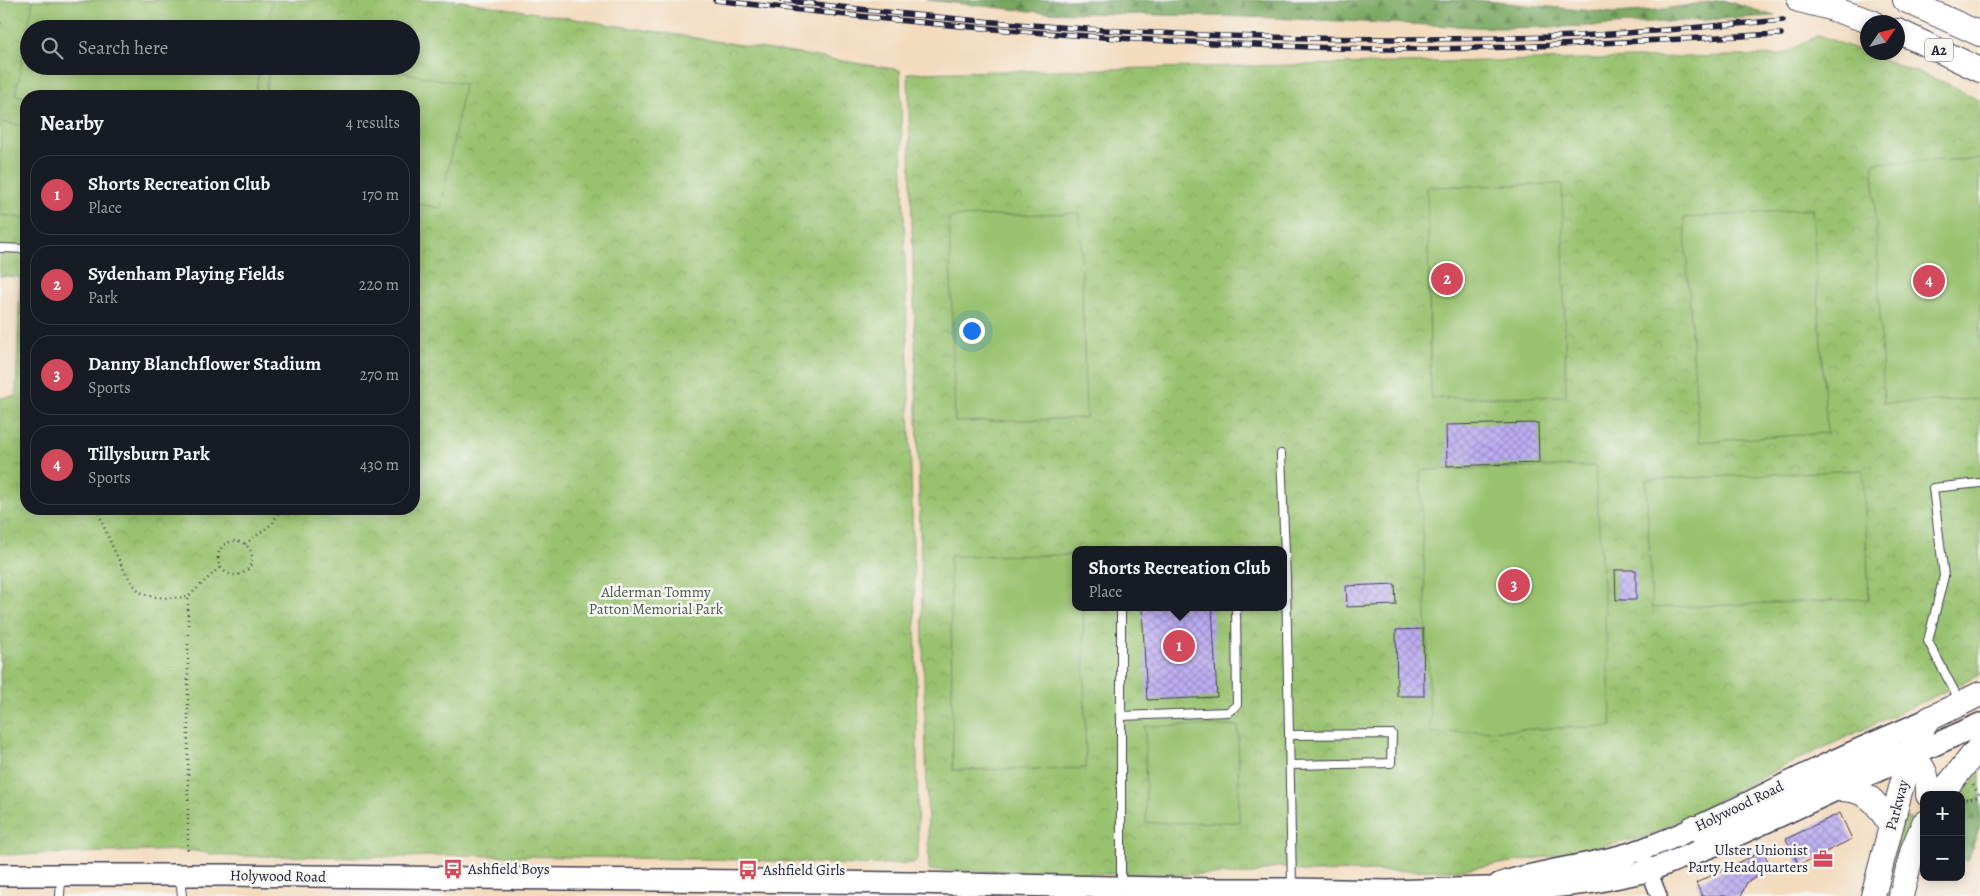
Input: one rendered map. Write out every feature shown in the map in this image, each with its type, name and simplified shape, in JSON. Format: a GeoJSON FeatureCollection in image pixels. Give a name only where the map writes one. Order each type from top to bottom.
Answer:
{"type":"FeatureCollection","features":[{"type":"Feature","properties":{"kind":"highway"},"geometry":{"type":"LineString","coordinates":[[1799,0],[1860,18]]}},
{"type":"Feature","properties":{"kind":"highway","name":"A2"},"geometry":{"type":"LineString","coordinates":[[1905,0],[1980,34]]}},
{"type":"Feature","properties":{"kind":"highway","name":"A2"},"geometry":{"type":"LineString","coordinates":[[1905,34],[1980,70]]}},
{"type":"Feature","properties":{"kind":"highway","name":"Holywood Road"},"geometry":{"type":"LineString","coordinates":[[1929,719],[1970,698]]}},
{"type":"Feature","properties":{"kind":"highway","name":"Parkway"},"geometry":{"type":"LineString","coordinates":[[1873,896],[1910,757],[1917,736],[1929,719]]}},
{"type":"Feature","properties":{"kind":"highway"},"geometry":{"type":"LineString","coordinates":[[1943,791],[1980,746]]}},
{"type":"Feature","properties":{"kind":"highway"},"geometry":{"type":"LineString","coordinates":[[1693,828],[1706,833],[1880,756],[1895,752],[1910,757],[1922,765],[1927,776],[1928,791]]}},
{"type":"Feature","properties":{"kind":"highway"},"geometry":{"type":"LineString","coordinates":[[1838,789],[1856,790],[1871,799],[1880,808],[1892,826]]}},
{"type":"Feature","properties":{"kind":"highway","name":"Parkway"},"geometry":{"type":"LineString","coordinates":[[1901,896],[1913,849],[1920,832]]}},
{"type":"Feature","properties":{"kind":"main road","name":"Holywood Road"},"geometry":{"type":"LineString","coordinates":[[1485,891],[1522,876],[1577,866],[1641,850],[1693,828],[1836,759],[1929,719]]}},
{"type":"Feature","properties":{"kind":"main road","name":"Holywood Road"},"geometry":{"type":"LineString","coordinates":[[0,875],[60,886],[911,890],[1121,887],[1388,891],[1485,891],[1554,888],[1648,871],[1720,843],[1980,724]]}},
{"type":"Feature","properties":{"kind":"street"},"geometry":{"type":"LineString","coordinates":[[1641,850],[1659,896]]}},
{"type":"Feature","properties":{"kind":"lane"},"geometry":{"type":"LineString","coordinates":[[0,248],[20,249]]}},
{"type":"Feature","properties":{"kind":"lane"},"geometry":{"type":"LineString","coordinates":[[1281,454],[1285,546]]}},
{"type":"Feature","properties":{"kind":"lane"},"geometry":{"type":"LineString","coordinates":[[1970,698],[1928,641],[1944,576],[1933,488],[1980,483]]}},
{"type":"Feature","properties":{"kind":"lane"},"geometry":{"type":"LineString","coordinates":[[1121,611],[1121,887]]}},
{"type":"Feature","properties":{"kind":"lane"},"geometry":{"type":"LineString","coordinates":[[1121,716],[1228,712],[1237,705],[1236,611]]}},
{"type":"Feature","properties":{"kind":"lane"},"geometry":{"type":"LineString","coordinates":[[1287,611],[1292,889]]}},
{"type":"Feature","properties":{"kind":"lane"},"geometry":{"type":"LineString","coordinates":[[1290,735],[1392,734],[1391,763],[1290,765]]}},
{"type":"Feature","properties":{"kind":"path"},"geometry":{"type":"LineString","coordinates":[[100,515],[124,571],[142,593],[169,598],[188,597],[221,566]]}},
{"type":"Feature","properties":{"kind":"path"},"geometry":{"type":"LineString","coordinates":[[245,544],[273,524],[277,515]]}},
{"type":"Feature","properties":{"kind":"path"},"geometry":{"type":"LineString","coordinates":[[234,542],[245,544],[249,548],[252,558],[248,568],[240,574],[234,575],[224,571],[219,556],[224,546],[234,542]]}},
{"type":"Feature","properties":{"kind":"path"},"geometry":{"type":"LineString","coordinates":[[188,597],[188,850]]}},
{"type":"Feature","properties":{"kind":"path"},"geometry":{"type":"LineString","coordinates":[[1965,799],[1980,797],[1972,781]]}},
{"type":"Feature","properties":{"kind":"green space","name":"Alderman Tommy Patton Memorial Park"},"geometry":{"type":"Polygon","coordinates":[[[0,0],[454,0],[900,70],[916,656],[918,859],[913,863],[855,865],[751,860],[447,855],[408,857],[225,856],[188,850],[0,855],[0,398],[16,396],[20,277],[0,276],[0,0]]]}},
{"type":"Feature","properties":{"kind":"green space"},"geometry":{"type":"Polygon","coordinates":[[[33,0],[272,0],[269,20],[29,20],[33,0]]]}},
{"type":"Feature","properties":{"kind":"green space"},"geometry":{"type":"Polygon","coordinates":[[[927,0],[1474,0],[1614,13],[1657,10],[1722,0],[1775,16],[1596,26],[1498,28],[1248,17],[1039,12],[927,0]]]}},
{"type":"Feature","properties":{"kind":"green space"},"geometry":{"type":"Polygon","coordinates":[[[1819,35],[1860,51],[1860,60],[1885,60],[1948,84],[1980,101],[1980,675],[1780,768],[1647,837],[1553,856],[1459,870],[1306,872],[1280,866],[1254,874],[1144,875],[929,870],[908,73],[1781,55],[1819,35]]]}},
{"type":"Feature","properties":{"kind":"green space"},"geometry":{"type":"Polygon","coordinates":[[[20,73],[20,75],[258,75],[256,90],[20,90],[20,96],[16,95],[20,73]]]}},
{"type":"Feature","properties":{"kind":"green space"},"geometry":{"type":"Polygon","coordinates":[[[268,75],[416,75],[464,84],[441,208],[420,204],[420,90],[266,90],[268,75]]]}},
{"type":"Feature","properties":{"kind":"green space"},"geometry":{"type":"Polygon","coordinates":[[[0,122],[20,125],[20,217],[0,215],[0,122]]]}},
{"type":"Feature","properties":{"kind":"green space"},"geometry":{"type":"Polygon","coordinates":[[[1980,159],[1980,399],[1884,403],[1873,163],[1980,159]]]}},
{"type":"Feature","properties":{"kind":"green space"},"geometry":{"type":"Polygon","coordinates":[[[1562,184],[1566,396],[1431,398],[1427,187],[1562,184]]]}},
{"type":"Feature","properties":{"kind":"green space"},"geometry":{"type":"Polygon","coordinates":[[[1812,209],[1827,433],[1699,442],[1684,218],[1812,209]]]}},
{"type":"Feature","properties":{"kind":"green space"},"geometry":{"type":"Polygon","coordinates":[[[1080,213],[1086,418],[955,422],[949,217],[1080,213]]]}},
{"type":"Feature","properties":{"kind":"green space"},"geometry":{"type":"Polygon","coordinates":[[[1595,466],[1612,726],[1431,733],[1420,470],[1595,466]]]}},
{"type":"Feature","properties":{"kind":"green space"},"geometry":{"type":"Polygon","coordinates":[[[1863,470],[1869,599],[1652,608],[1646,480],[1863,470]]]}},
{"type":"Feature","properties":{"kind":"green space"},"geometry":{"type":"Polygon","coordinates":[[[1072,555],[1072,611],[1083,611],[1086,768],[953,770],[950,556],[1072,555]]]}},
{"type":"Feature","properties":{"kind":"green space"},"geometry":{"type":"Polygon","coordinates":[[[1145,726],[1238,726],[1239,822],[1146,823],[1145,726]]]}},
{"type":"Feature","properties":{"kind":"green space"},"geometry":{"type":"Polygon","coordinates":[[[1980,771],[1980,799],[1965,801],[1964,791],[1980,771]]]}},
{"type":"Feature","properties":{"kind":"green space"},"geometry":{"type":"Polygon","coordinates":[[[1980,799],[1980,825],[1968,861],[1965,860],[1965,801],[1980,799]]]}},
{"type":"Feature","properties":{"kind":"green space"},"geometry":{"type":"Polygon","coordinates":[[[1904,817],[1911,818],[1891,896],[1883,896],[1904,817]]]}},
{"type":"Feature","properties":{"kind":"building"},"geometry":{"type":"Polygon","coordinates":[[[1538,423],[1539,463],[1447,466],[1446,425],[1538,423]]]}},
{"type":"Feature","properties":{"kind":"building"},"geometry":{"type":"Polygon","coordinates":[[[1615,570],[1636,570],[1636,600],[1616,600],[1615,570]]]}},
{"type":"Feature","properties":{"kind":"building"},"geometry":{"type":"Polygon","coordinates":[[[1395,584],[1396,605],[1347,607],[1346,586],[1395,584]]]}},
{"type":"Feature","properties":{"kind":"building"},"geometry":{"type":"Polygon","coordinates":[[[1142,611],[1212,611],[1217,697],[1147,700],[1142,611]]]}},
{"type":"Feature","properties":{"kind":"building"},"geometry":{"type":"Polygon","coordinates":[[[1423,629],[1424,696],[1397,696],[1396,630],[1423,629]]]}},
{"type":"Feature","properties":{"kind":"building"},"geometry":{"type":"Polygon","coordinates":[[[1840,813],[1852,839],[1799,865],[1786,839],[1840,813]]]}},
{"type":"Feature","properties":{"kind":"building"},"geometry":{"type":"Polygon","coordinates":[[[1763,851],[1772,870],[1747,882],[1741,896],[1702,896],[1696,883],[1763,851]]]}},
{"type":"Feature","properties":{"kind":"railway"},"geometry":{"type":"LineString","coordinates":[[715,0],[845,15],[1039,33],[1335,48],[1492,48],[1781,34]]}},
{"type":"Feature","properties":{"kind":"railway"},"geometry":{"type":"LineString","coordinates":[[781,0],[1052,27],[1234,36],[1324,38],[1415,39],[1575,36],[1783,20]]}},
{"type":"Feature","properties":{"kind":"place","name":"Sydenham Playing Fields"},"geometry":{"type":"Point","coordinates":[1447,279]}},
{"type":"Feature","properties":{"kind":"place","name":"Tillysburn Park"},"geometry":{"type":"Point","coordinates":[1929,281]}},
{"type":"Feature","properties":{"kind":"place","name":"Danny Blanchflower Stadium"},"geometry":{"type":"Point","coordinates":[1514,585]}},
{"type":"Feature","properties":{"kind":"place","name":"Shorts Recreation Club"},"geometry":{"type":"Point","coordinates":[1179,646]}},
{"type":"Feature","properties":{"kind":"place","name":"Ulster Unionist Party Headquarters"},"geometry":{"type":"Point","coordinates":[1823,859]}},
{"type":"Feature","properties":{"kind":"place","name":"Ashfield Boys"},"geometry":{"type":"Point","coordinates":[453,869]}},
{"type":"Feature","properties":{"kind":"place","name":"Ashfield Girls"},"geometry":{"type":"Point","coordinates":[748,870]}}]}
